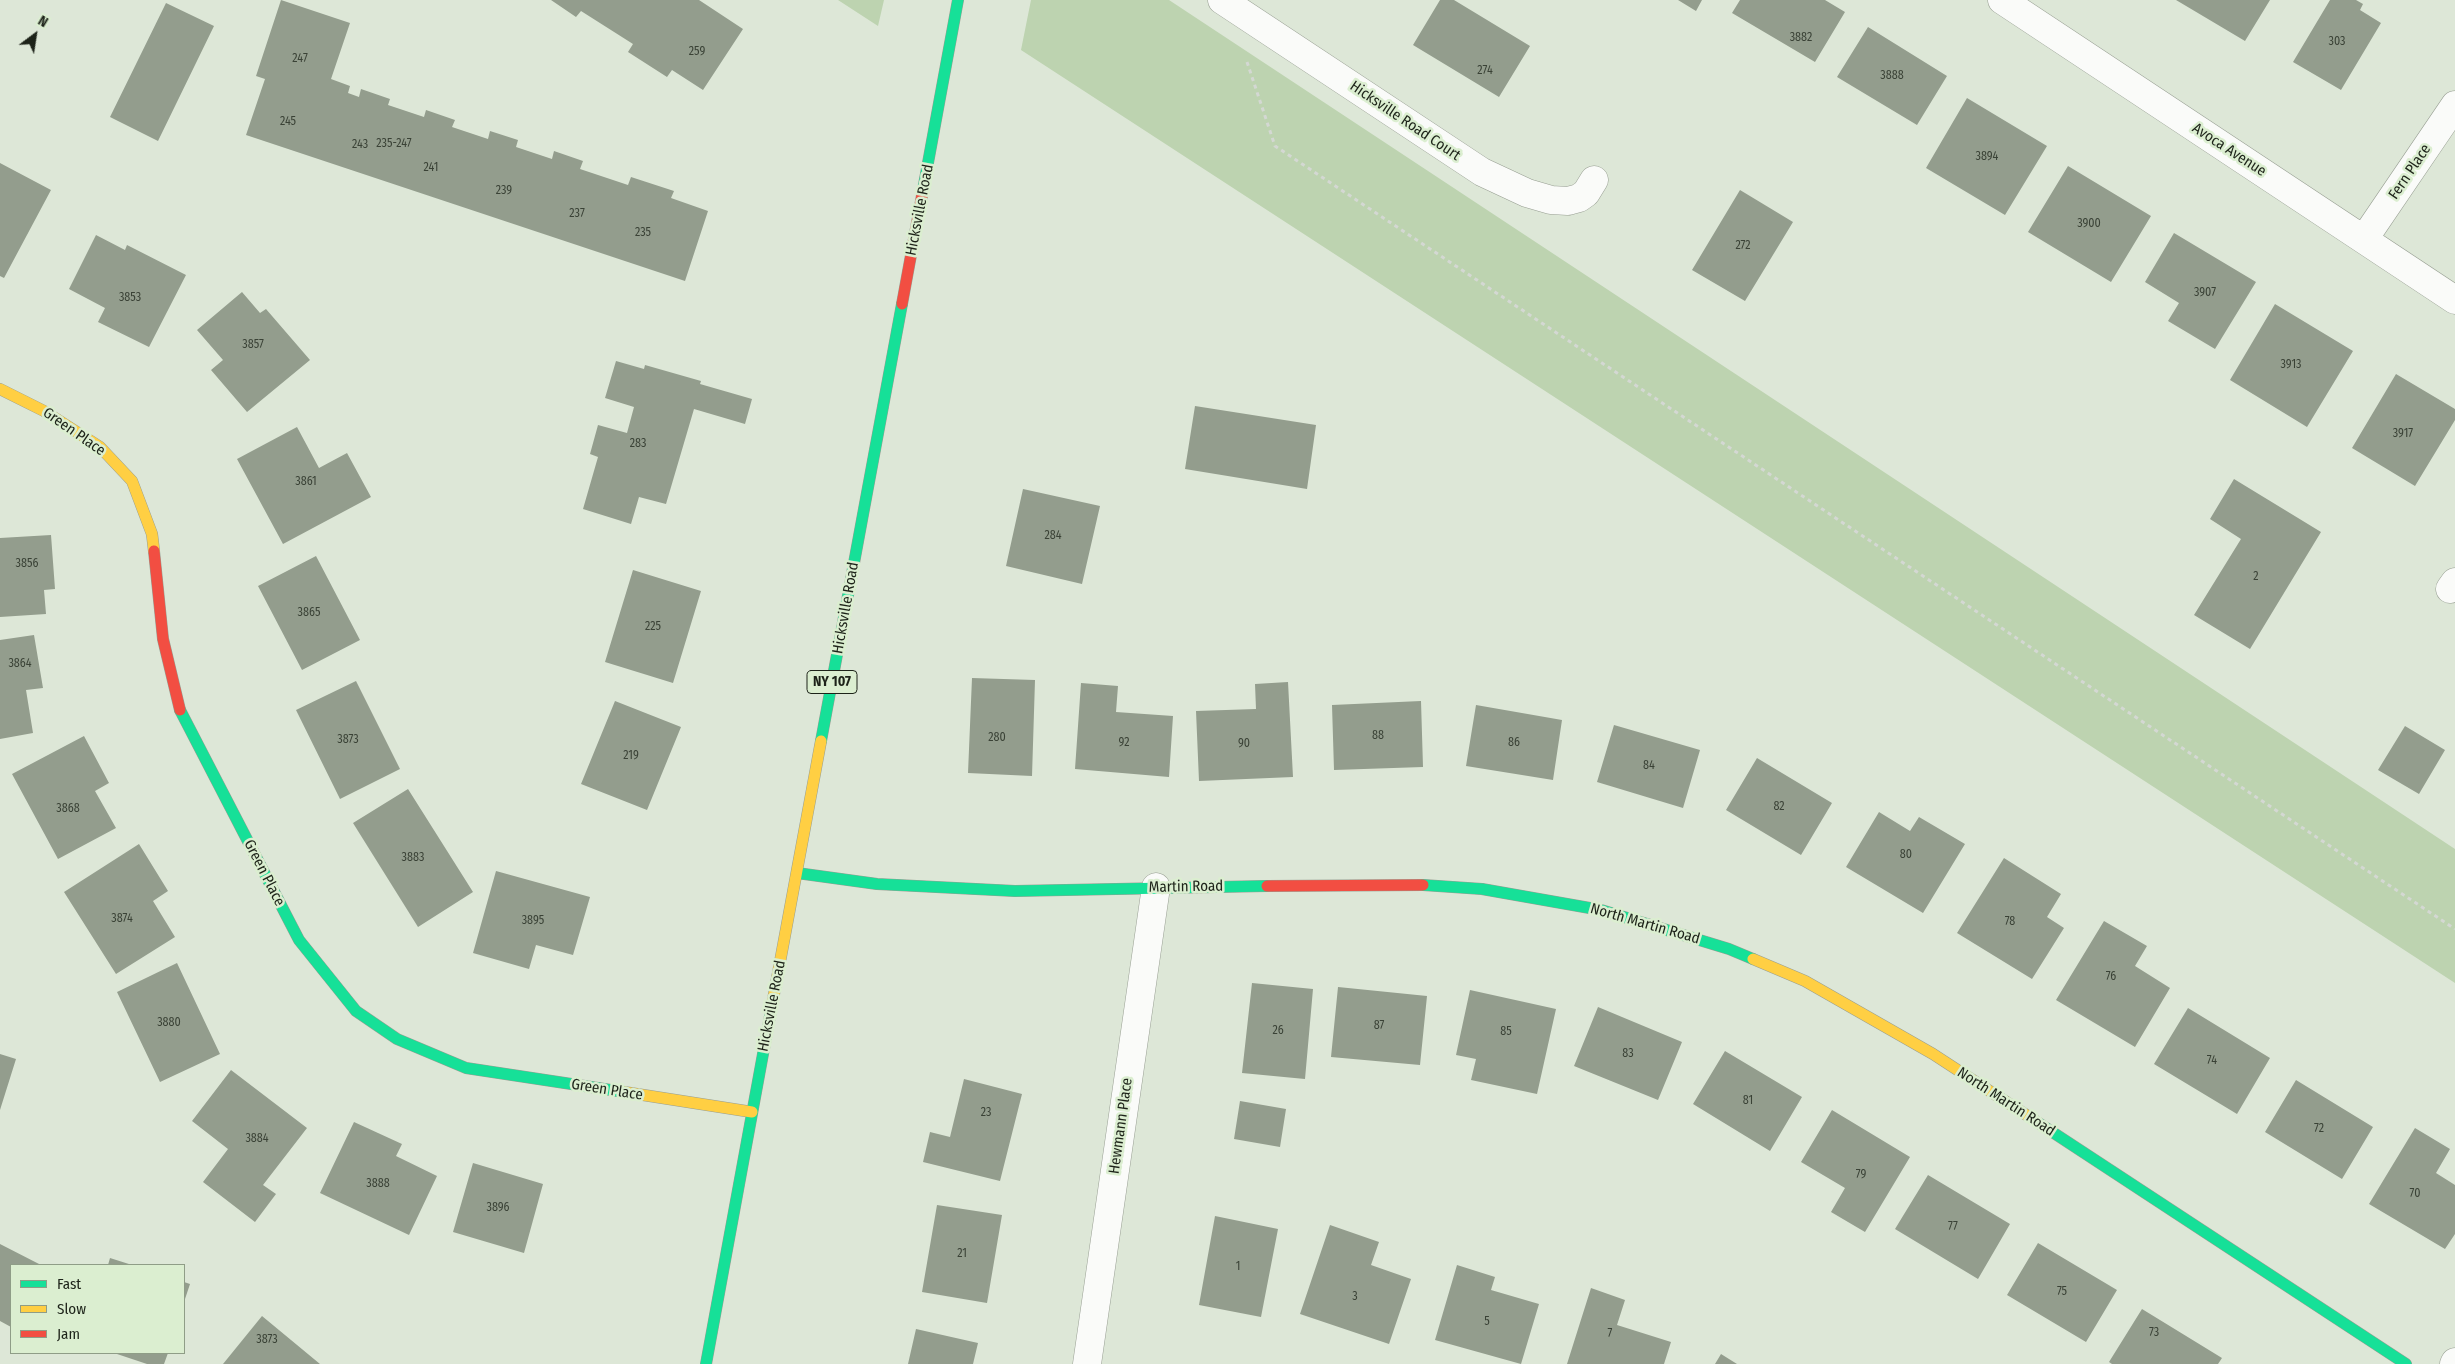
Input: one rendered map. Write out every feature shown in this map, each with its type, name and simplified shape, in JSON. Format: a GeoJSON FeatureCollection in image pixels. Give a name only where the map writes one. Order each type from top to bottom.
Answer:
{"type":"FeatureCollection","features":[{"type":"Feature","properties":{"kind":"street","name":"Hicksville Road"},"geometry":{"type":"LineString","coordinates":[[706,1364],[958,0]]}},
{"type":"Feature","properties":{"kind":"street","name":"Hicksville Road Court"},"geometry":{"type":"LineString","coordinates":[[1222,0],[1482,172],[1504,183],[1527,193],[1551,200],[1568,201],[1579,198],[1586,193],[1594,180]]}},
{"type":"Feature","properties":{"kind":"street","name":"Avoca Avenue"},"geometry":{"type":"LineString","coordinates":[[2002,0],[2455,300]]}},
{"type":"Feature","properties":{"kind":"street","name":"Fern Place"},"geometry":{"type":"LineString","coordinates":[[2364,239],[2455,105]]}},
{"type":"Feature","properties":{"kind":"street","name":"Green Place"},"geometry":{"type":"LineString","coordinates":[[0,389],[44,411],[100,447],[132,481],[152,534],[163,639],[182,715],[299,940],[356,1011],[397,1039],[466,1068],[752,1112]]}},
{"type":"Feature","properties":{"kind":"street","name":"Martin Road"},"geometry":{"type":"LineString","coordinates":[[797,872],[877,884],[1015,891],[1156,887],[1415,885],[1482,889],[1574,905]]}},
{"type":"Feature","properties":{"kind":"street","name":"Hewmann Place"},"geometry":{"type":"LineString","coordinates":[[1087,1364],[1156,887]]}},
{"type":"Feature","properties":{"kind":"street","name":"North Martin Road"},"geometry":{"type":"LineString","coordinates":[[1574,905],[1601,910],[1729,949],[1805,981],[1934,1054],[2406,1364]]}},
{"type":"Feature","properties":{"kind":"path"},"geometry":{"type":"LineString","coordinates":[[1244,56],[1275,146],[2455,929]]}},
{"type":"Feature","properties":{"kind":"green space"},"geometry":{"type":"Polygon","coordinates":[[[838,0],[884,0],[878,26],[838,0]]]}},
{"type":"Feature","properties":{"kind":"green space"},"geometry":{"type":"Polygon","coordinates":[[[1031,0],[1169,0],[2455,849],[2455,983],[1021,50],[1031,0]]]}},
{"type":"Feature","properties":{"kind":"building"},"geometry":{"type":"Polygon","coordinates":[[[281,0],[350,23],[331,79],[350,86],[348,93],[359,97],[361,89],[390,99],[388,105],[424,117],[426,110],[455,120],[452,127],[488,139],[490,131],[518,140],[516,147],[552,159],[554,151],[583,161],[580,169],[628,185],[631,177],[674,191],[671,198],[708,211],[685,281],[246,135],[265,79],[256,76],[281,0]]]}},
{"type":"Feature","properties":{"kind":"building"},"geometry":{"type":"Polygon","coordinates":[[[551,0],[699,0],[743,29],[703,90],[672,70],[667,77],[628,52],[633,44],[581,11],[576,17],[551,0]]]}},
{"type":"Feature","properties":{"kind":"building"},"geometry":{"type":"Polygon","coordinates":[[[1440,0],[1454,0],[1530,46],[1499,97],[1413,45],[1440,0]]]}},
{"type":"Feature","properties":{"kind":"building"},"geometry":{"type":"Polygon","coordinates":[[[1678,0],[1702,0],[1696,11],[1678,0]]]}},
{"type":"Feature","properties":{"kind":"building"},"geometry":{"type":"Polygon","coordinates":[[[1740,0],[1825,0],[1845,12],[1815,62],[1732,13],[1740,0]]]}},
{"type":"Feature","properties":{"kind":"building"},"geometry":{"type":"Polygon","coordinates":[[[2176,0],[2270,0],[2245,41],[2176,0]]]}},
{"type":"Feature","properties":{"kind":"building"},"geometry":{"type":"Polygon","coordinates":[[[2330,0],[2356,0],[2363,4],[2360,10],[2381,23],[2341,90],[2293,62],[2330,0]]]}},
{"type":"Feature","properties":{"kind":"building"},"geometry":{"type":"Polygon","coordinates":[[[166,3],[214,26],[158,141],[110,117],[166,3]]]}},
{"type":"Feature","properties":{"kind":"building"},"geometry":{"type":"Polygon","coordinates":[[[1868,27],[1947,76],[1917,125],[1837,77],[1868,27]]]}},
{"type":"Feature","properties":{"kind":"building"},"geometry":{"type":"Polygon","coordinates":[[[1967,98],[2047,146],[2005,215],[1926,168],[1967,98]]]}},
{"type":"Feature","properties":{"kind":"building"},"geometry":{"type":"Polygon","coordinates":[[[0,163],[51,190],[4,278],[0,276],[0,163]]]}},
{"type":"Feature","properties":{"kind":"building"},"geometry":{"type":"Polygon","coordinates":[[[2068,166],[2151,216],[2111,282],[2028,232],[2068,166]]]}},
{"type":"Feature","properties":{"kind":"building"},"geometry":{"type":"Polygon","coordinates":[[[1740,190],[1793,222],[1745,301],[1692,270],[1740,190]]]}},
{"type":"Feature","properties":{"kind":"building"},"geometry":{"type":"Polygon","coordinates":[[[2174,233],[2256,282],[2215,349],[2168,321],[2179,303],[2145,282],[2174,233]]]}},
{"type":"Feature","properties":{"kind":"building"},"geometry":{"type":"Polygon","coordinates":[[[96,235],[125,250],[127,245],[186,275],[149,347],[98,322],[105,308],[69,289],[96,235]]]}},
{"type":"Feature","properties":{"kind":"building"},"geometry":{"type":"Polygon","coordinates":[[[242,292],[260,313],[266,309],[310,360],[247,412],[211,370],[223,360],[197,330],[242,292]]]}},
{"type":"Feature","properties":{"kind":"building"},"geometry":{"type":"Polygon","coordinates":[[[2275,304],[2353,351],[2307,427],[2230,380],[2275,304]]]}},
{"type":"Feature","properties":{"kind":"building"},"geometry":{"type":"Polygon","coordinates":[[[616,361],[644,369],[645,365],[701,381],[700,384],[752,399],[745,424],[694,409],[666,504],[639,497],[631,524],[583,509],[598,457],[590,454],[598,425],[627,433],[634,407],[605,398],[616,361]]]}},
{"type":"Feature","properties":{"kind":"building"},"geometry":{"type":"Polygon","coordinates":[[[2396,374],[2455,409],[2455,420],[2415,486],[2352,448],[2396,374]]]}},
{"type":"Feature","properties":{"kind":"building"},"geometry":{"type":"Polygon","coordinates":[[[1195,406],[1316,425],[1307,489],[1185,469],[1195,406]]]}},
{"type":"Feature","properties":{"kind":"building"},"geometry":{"type":"Polygon","coordinates":[[[297,427],[319,468],[347,453],[371,497],[283,544],[237,459],[297,427]]]}},
{"type":"Feature","properties":{"kind":"building"},"geometry":{"type":"Polygon","coordinates":[[[2234,479],[2321,532],[2250,649],[2194,615],[2241,539],[2210,519],[2234,479]]]}},
{"type":"Feature","properties":{"kind":"building"},"geometry":{"type":"Polygon","coordinates":[[[1023,489],[1100,506],[1082,584],[1006,566],[1023,489]]]}},
{"type":"Feature","properties":{"kind":"building"},"geometry":{"type":"Polygon","coordinates":[[[51,535],[55,589],[44,590],[46,614],[0,617],[0,538],[51,535]]]}},
{"type":"Feature","properties":{"kind":"building"},"geometry":{"type":"Polygon","coordinates":[[[316,556],[360,640],[302,670],[258,586],[316,556]]]}},
{"type":"Feature","properties":{"kind":"building"},"geometry":{"type":"Polygon","coordinates":[[[633,570],[701,591],[673,683],[605,662],[633,570]]]}},
{"type":"Feature","properties":{"kind":"building"},"geometry":{"type":"Polygon","coordinates":[[[34,635],[43,688],[26,690],[33,733],[0,739],[0,640],[34,635]]]}},
{"type":"Feature","properties":{"kind":"building"},"geometry":{"type":"Polygon","coordinates":[[[972,678],[1035,680],[1032,776],[968,773],[972,678]]]}},
{"type":"Feature","properties":{"kind":"building"},"geometry":{"type":"Polygon","coordinates":[[[356,681],[400,769],[340,799],[296,710],[356,681]]]}},
{"type":"Feature","properties":{"kind":"building"},"geometry":{"type":"Polygon","coordinates":[[[1288,682],[1293,777],[1199,781],[1196,711],[1256,709],[1255,684],[1288,682]]]}},
{"type":"Feature","properties":{"kind":"building"},"geometry":{"type":"Polygon","coordinates":[[[1081,683],[1118,686],[1116,712],[1173,716],[1169,777],[1075,769],[1081,683]]]}},
{"type":"Feature","properties":{"kind":"building"},"geometry":{"type":"Polygon","coordinates":[[[615,701],[681,727],[647,810],[581,784],[615,701]]]}},
{"type":"Feature","properties":{"kind":"building"},"geometry":{"type":"Polygon","coordinates":[[[1421,701],[1423,767],[1334,770],[1332,705],[1421,701]]]}},
{"type":"Feature","properties":{"kind":"building"},"geometry":{"type":"Polygon","coordinates":[[[1476,705],[1562,720],[1553,780],[1466,766],[1476,705]]]}},
{"type":"Feature","properties":{"kind":"building"},"geometry":{"type":"Polygon","coordinates":[[[1614,725],[1700,750],[1683,808],[1597,782],[1614,725]]]}},
{"type":"Feature","properties":{"kind":"building"},"geometry":{"type":"Polygon","coordinates":[[[2405,726],[2445,750],[2419,794],[2378,770],[2405,726]]]}},
{"type":"Feature","properties":{"kind":"building"},"geometry":{"type":"Polygon","coordinates":[[[84,736],[109,783],[95,791],[116,828],[58,859],[12,774],[84,736]]]}},
{"type":"Feature","properties":{"kind":"building"},"geometry":{"type":"Polygon","coordinates":[[[1757,758],[1832,803],[1801,855],[1726,810],[1757,758]]]}},
{"type":"Feature","properties":{"kind":"building"},"geometry":{"type":"Polygon","coordinates":[[[408,789],[473,892],[418,927],[353,823],[408,789]]]}},
{"type":"Feature","properties":{"kind":"building"},"geometry":{"type":"Polygon","coordinates":[[[1879,812],[1910,831],[1919,817],[1965,844],[1923,913],[1846,867],[1879,812]]]}},
{"type":"Feature","properties":{"kind":"building"},"geometry":{"type":"Polygon","coordinates":[[[139,844],[168,891],[153,901],[175,937],[116,974],[64,892],[139,844]]]}},
{"type":"Feature","properties":{"kind":"building"},"geometry":{"type":"Polygon","coordinates":[[[2004,858],[2061,894],[2047,917],[2064,928],[2032,979],[1957,933],[2004,858]]]}},
{"type":"Feature","properties":{"kind":"building"},"geometry":{"type":"Polygon","coordinates":[[[496,871],[590,897],[573,955],[536,945],[529,969],[473,953],[496,871]]]}},
{"type":"Feature","properties":{"kind":"building"},"geometry":{"type":"Polygon","coordinates":[[[2104,921],[2147,946],[2135,966],[2170,988],[2135,1047],[2056,1000],[2104,921]]]}},
{"type":"Feature","properties":{"kind":"building"},"geometry":{"type":"Polygon","coordinates":[[[177,963],[220,1054],[160,1082],[117,992],[177,963]]]}},
{"type":"Feature","properties":{"kind":"building"},"geometry":{"type":"Polygon","coordinates":[[[1252,983],[1313,989],[1305,1079],[1242,1073],[1252,983]]]}},
{"type":"Feature","properties":{"kind":"building"},"geometry":{"type":"Polygon","coordinates":[[[1338,987],[1427,996],[1420,1065],[1331,1057],[1338,987]]]}},
{"type":"Feature","properties":{"kind":"building"},"geometry":{"type":"Polygon","coordinates":[[[1470,990],[1556,1009],[1537,1094],[1471,1080],[1476,1059],[1456,1055],[1470,990]]]}},
{"type":"Feature","properties":{"kind":"building"},"geometry":{"type":"Polygon","coordinates":[[[1598,1007],[1682,1042],[1658,1100],[1574,1066],[1598,1007]]]}},
{"type":"Feature","properties":{"kind":"building"},"geometry":{"type":"Polygon","coordinates":[[[2188,1008],[2270,1058],[2237,1114],[2154,1064],[2188,1008]]]}},
{"type":"Feature","properties":{"kind":"building"},"geometry":{"type":"Polygon","coordinates":[[[1725,1051],[1802,1097],[1770,1151],[1693,1104],[1725,1051]]]}},
{"type":"Feature","properties":{"kind":"building"},"geometry":{"type":"Polygon","coordinates":[[[0,1054],[16,1059],[0,1110],[0,1054]]]}},
{"type":"Feature","properties":{"kind":"building"},"geometry":{"type":"Polygon","coordinates":[[[231,1070],[307,1128],[263,1185],[276,1194],[255,1222],[203,1182],[228,1149],[192,1121],[231,1070]]]}},
{"type":"Feature","properties":{"kind":"building"},"geometry":{"type":"Polygon","coordinates":[[[964,1079],[1022,1094],[1000,1181],[923,1162],[930,1132],[950,1137],[964,1079]]]}},
{"type":"Feature","properties":{"kind":"building"},"geometry":{"type":"Polygon","coordinates":[[[2296,1080],[2373,1127],[2342,1179],[2265,1132],[2296,1080]]]}},
{"type":"Feature","properties":{"kind":"building"},"geometry":{"type":"Polygon","coordinates":[[[1240,1101],[1286,1109],[1280,1147],[1234,1139],[1240,1101]]]}},
{"type":"Feature","properties":{"kind":"building"},"geometry":{"type":"Polygon","coordinates":[[[1832,1110],[1910,1157],[1865,1232],[1831,1212],[1845,1188],[1801,1162],[1832,1110]]]}},
{"type":"Feature","properties":{"kind":"building"},"geometry":{"type":"Polygon","coordinates":[[[354,1122],[402,1144],[396,1156],[437,1176],[409,1235],[320,1193],[354,1122]]]}},
{"type":"Feature","properties":{"kind":"building"},"geometry":{"type":"Polygon","coordinates":[[[2415,1128],[2450,1149],[2436,1173],[2455,1185],[2455,1234],[2445,1249],[2369,1204],[2415,1128]]]}},
{"type":"Feature","properties":{"kind":"building"},"geometry":{"type":"Polygon","coordinates":[[[473,1163],[543,1184],[524,1253],[453,1232],[473,1163]]]}},
{"type":"Feature","properties":{"kind":"building"},"geometry":{"type":"Polygon","coordinates":[[[1928,1175],[2010,1224],[1978,1279],[1895,1229],[1928,1175]]]}},
{"type":"Feature","properties":{"kind":"building"},"geometry":{"type":"Polygon","coordinates":[[[937,1205],[1002,1215],[987,1303],[922,1292],[937,1205]]]}},
{"type":"Feature","properties":{"kind":"building"},"geometry":{"type":"Polygon","coordinates":[[[1215,1216],[1278,1229],[1261,1317],[1199,1305],[1215,1216]]]}},
{"type":"Feature","properties":{"kind":"building"},"geometry":{"type":"Polygon","coordinates":[[[1330,1225],[1379,1242],[1371,1265],[1411,1279],[1389,1344],[1300,1314],[1330,1225]]]}},
{"type":"Feature","properties":{"kind":"building"},"geometry":{"type":"Polygon","coordinates":[[[2038,1243],[2117,1290],[2086,1342],[2007,1295],[2038,1243]]]}},
{"type":"Feature","properties":{"kind":"building"},"geometry":{"type":"Polygon","coordinates":[[[0,1244],[39,1264],[10,1264],[10,1326],[0,1321],[0,1244]]]}},
{"type":"Feature","properties":{"kind":"building"},"geometry":{"type":"Polygon","coordinates":[[[110,1258],[129,1264],[108,1264],[110,1258]]]}},
{"type":"Feature","properties":{"kind":"building"},"geometry":{"type":"Polygon","coordinates":[[[1457,1265],[1495,1277],[1491,1290],[1539,1304],[1521,1364],[1435,1340],[1457,1265]]]}},
{"type":"Feature","properties":{"kind":"building"},"geometry":{"type":"Polygon","coordinates":[[[185,1282],[190,1284],[185,1299],[185,1282]]]}},
{"type":"Feature","properties":{"kind":"building"},"geometry":{"type":"Polygon","coordinates":[[[1591,1288],[1625,1300],[1617,1325],[1671,1342],[1664,1364],[1567,1364],[1591,1288]]]}},
{"type":"Feature","properties":{"kind":"building"},"geometry":{"type":"Polygon","coordinates":[[[2142,1309],[2222,1358],[2218,1364],[2112,1364],[2109,1362],[2142,1309]]]}},
{"type":"Feature","properties":{"kind":"building"},"geometry":{"type":"Polygon","coordinates":[[[262,1316],[320,1364],[223,1364],[262,1316]]]}},
{"type":"Feature","properties":{"kind":"building"},"geometry":{"type":"Polygon","coordinates":[[[916,1329],[978,1343],[973,1364],[908,1364],[916,1329]]]}},
{"type":"Feature","properties":{"kind":"building"},"geometry":{"type":"Polygon","coordinates":[[[117,1354],[168,1354],[164,1364],[147,1364],[117,1354]]]}},
{"type":"Feature","properties":{"kind":"building"},"geometry":{"type":"Polygon","coordinates":[[[1721,1354],[1737,1364],[1715,1364],[1721,1354]]]}},
{"type":"Feature","properties":{"kind":"traffic: fast"},"geometry":{"type":"LineString","coordinates":[[923,190],[958,0]]}},
{"type":"Feature","properties":{"kind":"traffic: fast"},"geometry":{"type":"LineString","coordinates":[[821,741],[902,304]]}},
{"type":"Feature","properties":{"kind":"traffic: fast"},"geometry":{"type":"LineString","coordinates":[[180,710],[299,940],[356,1011],[397,1039],[466,1068],[624,1092]]}},
{"type":"Feature","properties":{"kind":"traffic: fast"},"geometry":{"type":"LineString","coordinates":[[797,873],[877,884],[1015,891],[1267,886]]}},
{"type":"Feature","properties":{"kind":"traffic: fast"},"geometry":{"type":"LineString","coordinates":[[1423,885],[1482,889],[1601,910],[1729,949],[1753,959]]}},
{"type":"Feature","properties":{"kind":"traffic: fast"},"geometry":{"type":"LineString","coordinates":[[706,1364],[772,1005]]}},
{"type":"Feature","properties":{"kind":"traffic: fast"},"geometry":{"type":"LineString","coordinates":[[2034,1120],[2406,1364]]}},
{"type":"Feature","properties":{"kind":"traffic: slow"},"geometry":{"type":"LineString","coordinates":[[0,389],[44,411],[100,447],[132,481],[152,534],[154,551]]}},
{"type":"Feature","properties":{"kind":"traffic: slow"},"geometry":{"type":"LineString","coordinates":[[772,1005],[821,741]]}},
{"type":"Feature","properties":{"kind":"traffic: slow"},"geometry":{"type":"LineString","coordinates":[[1753,959],[1805,981],[1933,1054],[2034,1120]]}},
{"type":"Feature","properties":{"kind":"traffic: slow"},"geometry":{"type":"LineString","coordinates":[[624,1092],[752,1112]]}},
{"type":"Feature","properties":{"kind":"traffic: jam"},"geometry":{"type":"LineString","coordinates":[[902,304],[923,190]]}},
{"type":"Feature","properties":{"kind":"traffic: jam"},"geometry":{"type":"LineString","coordinates":[[154,551],[163,639],[180,710]]}},
{"type":"Feature","properties":{"kind":"traffic: jam"},"geometry":{"type":"LineString","coordinates":[[1267,886],[1423,885]]}}]}
